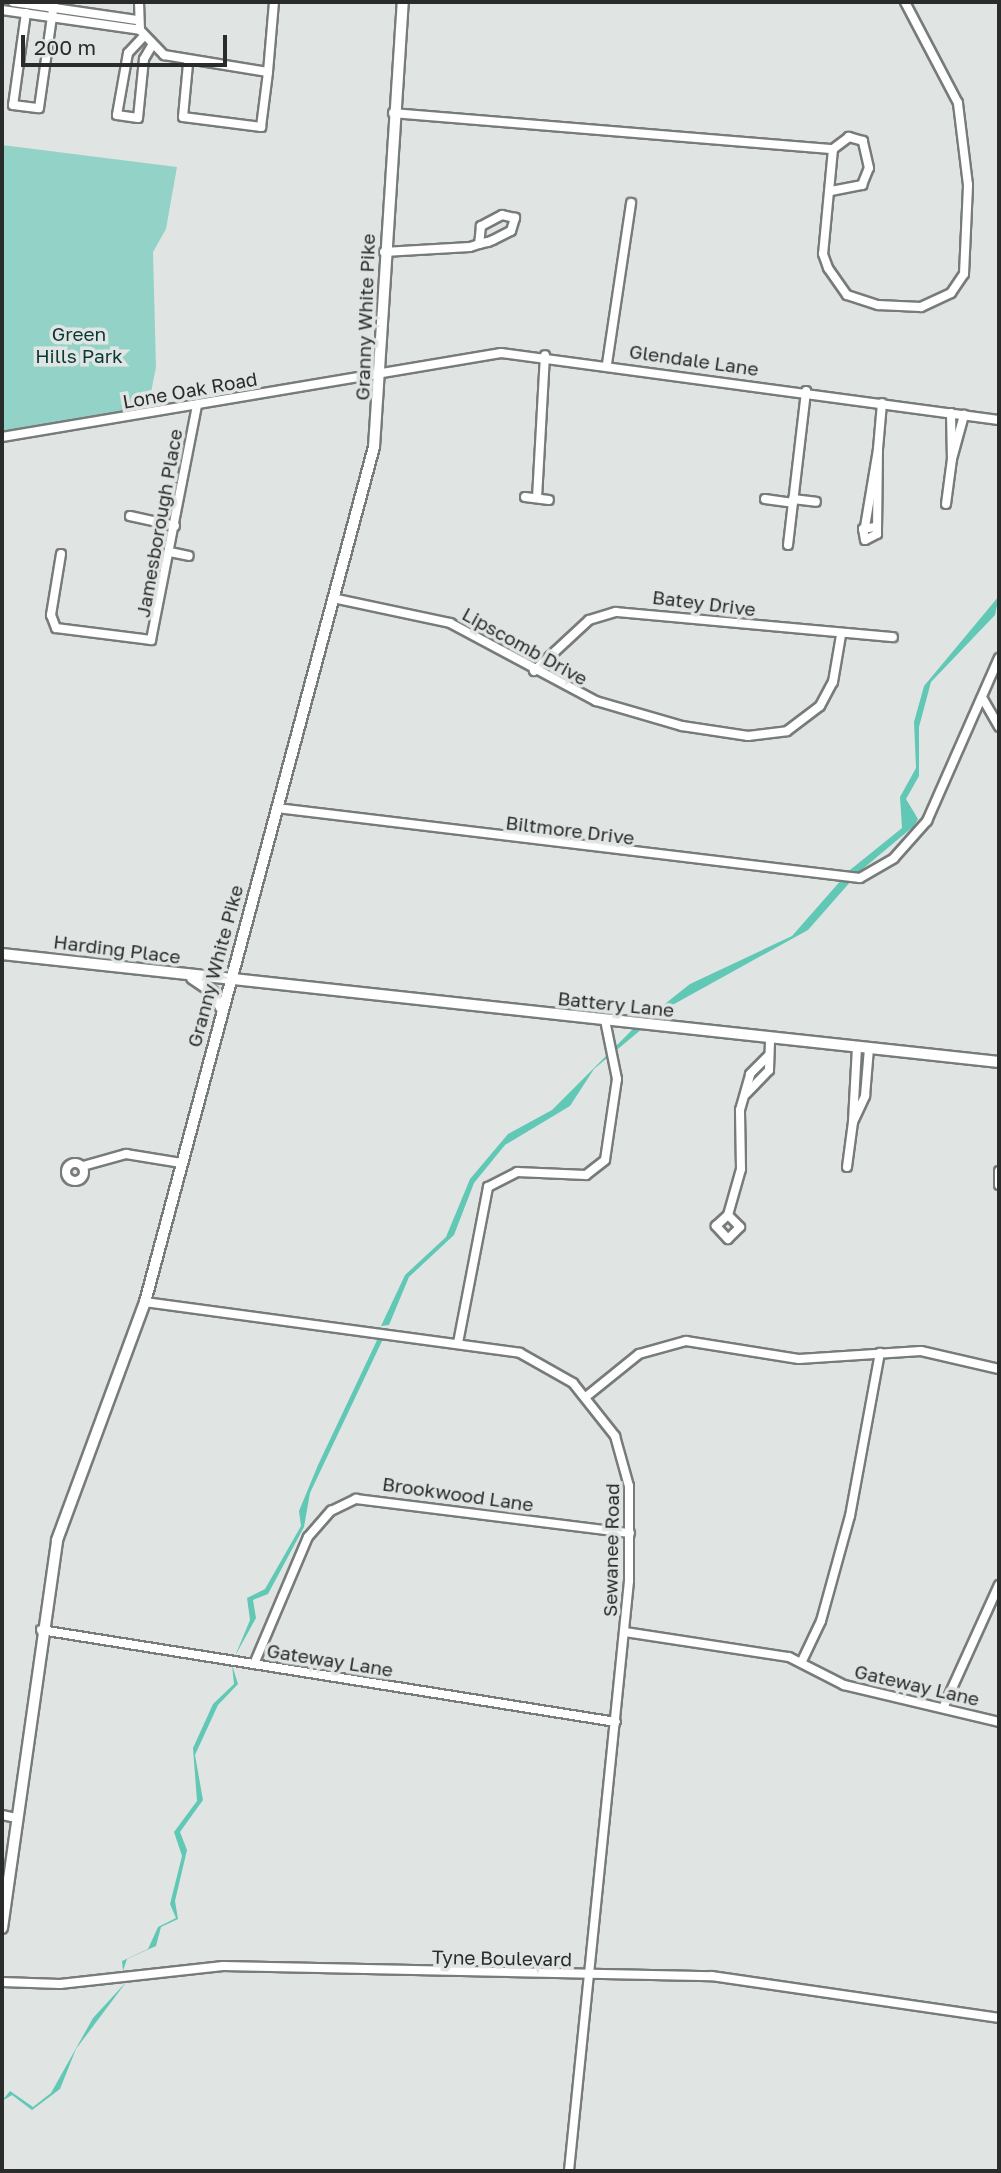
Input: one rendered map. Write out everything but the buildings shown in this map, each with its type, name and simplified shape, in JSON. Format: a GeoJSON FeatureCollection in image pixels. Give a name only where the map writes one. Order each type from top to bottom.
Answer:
{"type":"FeatureCollection","features":[{"type":"Feature","properties":{"kind":"main road","name":"Granny White Pike"},"geometry":{"type":"LineString","coordinates":[[2,1928],[40,1630],[60,1528],[145,1302],[221,1009],[337,599],[374,447],[384,371],[384,252],[403,2]]}},
{"type":"Feature","properties":{"kind":"main road","name":"Harding Place"},"geometry":{"type":"LineString","coordinates":[[2,954],[229,980]]}},
{"type":"Feature","properties":{"kind":"main road"},"geometry":{"type":"LineString","coordinates":[[187,975],[213,992],[221,1009]]}},
{"type":"Feature","properties":{"kind":"main road","name":"Battery Lane"},"geometry":{"type":"LineString","coordinates":[[229,980],[999,1062]]}},
{"type":"Feature","properties":{"kind":"street"},"geometry":{"type":"LineString","coordinates":[[12,2],[137,20]]}},
{"type":"Feature","properties":{"kind":"street"},"geometry":{"type":"LineString","coordinates":[[139,2],[137,20],[151,47],[188,64],[268,72]]}},
{"type":"Feature","properties":{"kind":"street"},"geometry":{"type":"LineString","coordinates":[[188,64],[183,117],[261,127],[274,2]]}},
{"type":"Feature","properties":{"kind":"street"},"geometry":{"type":"LineString","coordinates":[[833,149],[823,254],[847,295],[900,309],[921,307],[951,293],[968,254],[960,114],[905,2]]}},
{"type":"Feature","properties":{"kind":"street"},"geometry":{"type":"LineString","coordinates":[[26,6],[13,105],[39,108],[53,9]]}},
{"type":"Feature","properties":{"kind":"street"},"geometry":{"type":"LineString","coordinates":[[2,10],[26,6]]}},
{"type":"Feature","properties":{"kind":"street"},"geometry":{"type":"LineString","coordinates":[[53,9],[142,33]]}},
{"type":"Feature","properties":{"kind":"street"},"geometry":{"type":"LineString","coordinates":[[142,33],[128,53],[117,115],[138,118],[144,59],[151,47]]}},
{"type":"Feature","properties":{"kind":"street"},"geometry":{"type":"LineString","coordinates":[[393,113],[833,149],[849,137],[863,141],[869,168],[862,186],[831,191]]}},
{"type":"Feature","properties":{"kind":"street"},"geometry":{"type":"LineString","coordinates":[[607,364],[631,203]]}},
{"type":"Feature","properties":{"kind":"street"},"geometry":{"type":"LineString","coordinates":[[384,252],[479,244],[511,231],[515,218],[502,215],[481,226],[479,244]]}},
{"type":"Feature","properties":{"kind":"street","name":"Glendale Lane"},"geometry":{"type":"LineString","coordinates":[[384,371],[486,354],[545,355],[999,420]]}},
{"type":"Feature","properties":{"kind":"street"},"geometry":{"type":"LineString","coordinates":[[537,498],[545,355]]}},
{"type":"Feature","properties":{"kind":"street","name":"Lone Oak Road"},"geometry":{"type":"LineString","coordinates":[[2,437],[384,371]]}},
{"type":"Feature","properties":{"kind":"street"},"geometry":{"type":"LineString","coordinates":[[788,545],[806,391]]}},
{"type":"Feature","properties":{"kind":"street"},"geometry":{"type":"LineString","coordinates":[[869,527],[882,402]]}},
{"type":"Feature","properties":{"kind":"street","name":"Jamesborough Place"},"geometry":{"type":"LineString","coordinates":[[61,554],[53,626],[148,642],[155,634],[197,405]]}},
{"type":"Feature","properties":{"kind":"street"},"geometry":{"type":"LineString","coordinates":[[951,413],[952,459]]}},
{"type":"Feature","properties":{"kind":"street"},"geometry":{"type":"LineString","coordinates":[[946,504],[952,459],[964,415]]}},
{"type":"Feature","properties":{"kind":"street"},"geometry":{"type":"LineString","coordinates":[[526,497],[549,499]]}},
{"type":"Feature","properties":{"kind":"street"},"geometry":{"type":"LineString","coordinates":[[765,499],[816,502]]}},
{"type":"Feature","properties":{"kind":"street"},"geometry":{"type":"LineString","coordinates":[[130,516],[175,526]]}},
{"type":"Feature","properties":{"kind":"street"},"geometry":{"type":"LineString","coordinates":[[170,552],[189,556]]}},
{"type":"Feature","properties":{"kind":"street","name":"Lipscomb Drive"},"geometry":{"type":"LineString","coordinates":[[337,599],[450,623],[534,671],[654,719],[765,736],[795,727],[825,700],[841,635]]}},
{"type":"Feature","properties":{"kind":"street","name":"Batey Drive"},"geometry":{"type":"LineString","coordinates":[[534,671],[605,613],[841,635],[893,637]]}},
{"type":"Feature","properties":{"kind":"street"},"geometry":{"type":"LineString","coordinates":[[999,658],[984,699],[999,727]]}},
{"type":"Feature","properties":{"kind":"street","name":"Biltmore Drive"},"geometry":{"type":"LineString","coordinates":[[277,808],[858,878],[894,858],[927,821],[984,699]]}},
{"type":"Feature","properties":{"kind":"street"},"geometry":{"type":"LineString","coordinates":[[458,1343],[477,1240],[481,1202],[496,1179],[523,1171],[586,1175],[602,1165],[617,1079],[605,1020]]}},
{"type":"Feature","properties":{"kind":"street"},"geometry":{"type":"LineString","coordinates":[[746,1094],[768,1072],[770,1038]]}},
{"type":"Feature","properties":{"kind":"street"},"geometry":{"type":"LineString","coordinates":[[853,1122],[865,1096],[863,1047]]}},
{"type":"Feature","properties":{"kind":"street"},"geometry":{"type":"LineString","coordinates":[[847,1167],[863,1047]]}},
{"type":"Feature","properties":{"kind":"street"},"geometry":{"type":"LineString","coordinates":[[729,1215],[741,1166],[738,1124],[750,1074],[768,1056]]}},
{"type":"Feature","properties":{"kind":"street"},"geometry":{"type":"LineString","coordinates":[[83,1166],[126,1154],[181,1164]]}},
{"type":"Feature","properties":{"kind":"street"},"geometry":{"type":"LineString","coordinates":[[999,1171],[999,1185]]}},
{"type":"Feature","properties":{"kind":"street","name":"Sewanee Road"},"geometry":{"type":"LineString","coordinates":[[145,1302],[458,1343],[534,1358],[587,1396],[623,1456],[630,1533],[625,1632],[569,2171]]}},
{"type":"Feature","properties":{"kind":"street"},"geometry":{"type":"LineString","coordinates":[[587,1396],[634,1357],[679,1341],[799,1359],[921,1351],[999,1369]]}},
{"type":"Feature","properties":{"kind":"street"},"geometry":{"type":"LineString","coordinates":[[802,1661],[821,1621],[850,1516],[880,1353]]}},
{"type":"Feature","properties":{"kind":"street","name":"Brookwood Lane"},"geometry":{"type":"LineString","coordinates":[[254,1664],[306,1541],[327,1514],[348,1502],[390,1499],[630,1533]]}},
{"type":"Feature","properties":{"kind":"street"},"geometry":{"type":"LineString","coordinates":[[944,1706],[999,1585]]}},
{"type":"Feature","properties":{"kind":"street","name":"Gateway Lane"},"geometry":{"type":"LineString","coordinates":[[40,1630],[616,1723]]}},
{"type":"Feature","properties":{"kind":"street","name":"Gateway Lane"},"geometry":{"type":"LineString","coordinates":[[625,1632],[802,1661],[844,1685],[944,1706],[999,1722]]}},
{"type":"Feature","properties":{"kind":"street"},"geometry":{"type":"LineString","coordinates":[[2,1815],[16,1818]]}},
{"type":"Feature","properties":{"kind":"street","name":"Tyne Boulevard"},"geometry":{"type":"LineString","coordinates":[[2,1982],[60,1984],[223,1966],[738,1978],[999,2018]]}},
{"type":"Feature","properties":{"kind":"green space","name":"Green Hills Park"},"geometry":{"type":"Polygon","coordinates":[[[2,145],[177,167],[166,229],[153,252],[156,367],[147,413],[2,437],[2,145]]]}},
{"type":"Feature","properties":{"kind":"shaded area"},"geometry":{"type":"Polygon","coordinates":[[[999,596],[995,615],[931,682],[919,727],[919,776],[906,799],[918,819],[914,826],[859,872],[808,930],[667,1008],[594,1069],[570,1106],[505,1145],[474,1183],[454,1235],[409,1277],[389,1325],[381,1326],[405,1275],[446,1237],[470,1179],[508,1134],[552,1110],[632,1030],[690,984],[792,936],[850,870],[902,828],[900,797],[916,768],[914,722],[924,686],[999,596]]]}},
{"type":"Feature","properties":{"kind":"shaded area"},"geometry":{"type":"Polygon","coordinates":[[[378,1338],[383,1339],[310,1493],[304,1527],[268,1594],[253,1600],[256,1618],[235,1656],[250,1620],[247,1598],[265,1589],[301,1526],[299,1511],[378,1338]]]}},
{"type":"Feature","properties":{"kind":"shaded area"},"geometry":{"type":"Polygon","coordinates":[[[232,1665],[238,1684],[218,1705],[195,1755],[203,1800],[180,1832],[187,1850],[175,1901],[178,1919],[161,1927],[156,1946],[127,1959],[123,1971],[122,1961],[148,1949],[158,1927],[176,1918],[170,1904],[182,1856],[174,1832],[197,1801],[193,1748],[213,1704],[234,1684],[232,1665]]]}},
{"type":"Feature","properties":{"kind":"shaded area"},"geometry":{"type":"Polygon","coordinates":[[[127,1981],[76,2049],[60,2089],[32,2110],[12,2095],[2,2101],[10,2091],[33,2107],[51,2093],[93,2018],[127,1981]]]}}]}
